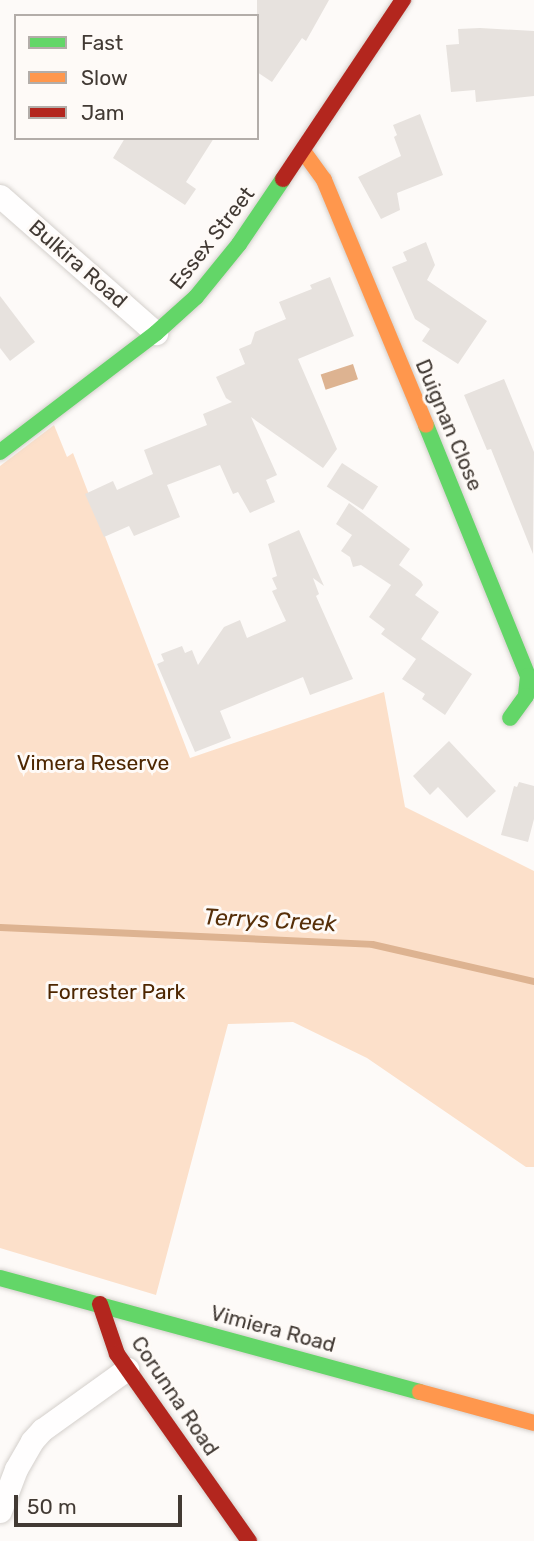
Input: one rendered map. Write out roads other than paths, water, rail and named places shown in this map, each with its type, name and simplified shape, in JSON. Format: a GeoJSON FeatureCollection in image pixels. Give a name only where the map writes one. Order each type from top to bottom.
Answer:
{"type":"FeatureCollection","features":[{"type":"Feature","properties":{"kind":"street","name":"Essex Street"},"geometry":{"type":"LineString","coordinates":[[0,452],[156,332],[197,296],[303,151],[403,0]]}},
{"type":"Feature","properties":{"kind":"street","name":"Duignan Close"},"geometry":{"type":"LineString","coordinates":[[303,151],[324,180],[521,653],[528,676],[526,696],[520,708],[510,718]]}},
{"type":"Feature","properties":{"kind":"street","name":"Bulkira Road"},"geometry":{"type":"LineString","coordinates":[[0,196],[156,332]]}},
{"type":"Feature","properties":{"kind":"street","name":"Vimiera Road"},"geometry":{"type":"LineString","coordinates":[[0,1278],[534,1423]]}},
{"type":"Feature","properties":{"kind":"street","name":"Corunna Road"},"geometry":{"type":"LineString","coordinates":[[100,1304],[117,1354],[249,1541]]}},
{"type":"Feature","properties":{"kind":"street"},"geometry":{"type":"LineString","coordinates":[[0,1511],[16,1469],[32,1441],[42,1430],[127,1369]]}},
{"type":"Feature","properties":{"kind":"waterway","name":"Terrys Creek"},"geometry":{"type":"LineString","coordinates":[[0,927],[372,944],[534,981]]}},
{"type":"Feature","properties":{"kind":"park label","name":"Vimera Reserve"},"geometry":{"type":"Point","coordinates":[93,763]}},
{"type":"Feature","properties":{"kind":"park label","name":"Forrester Park"},"geometry":{"type":"Point","coordinates":[116,992]}}]}
